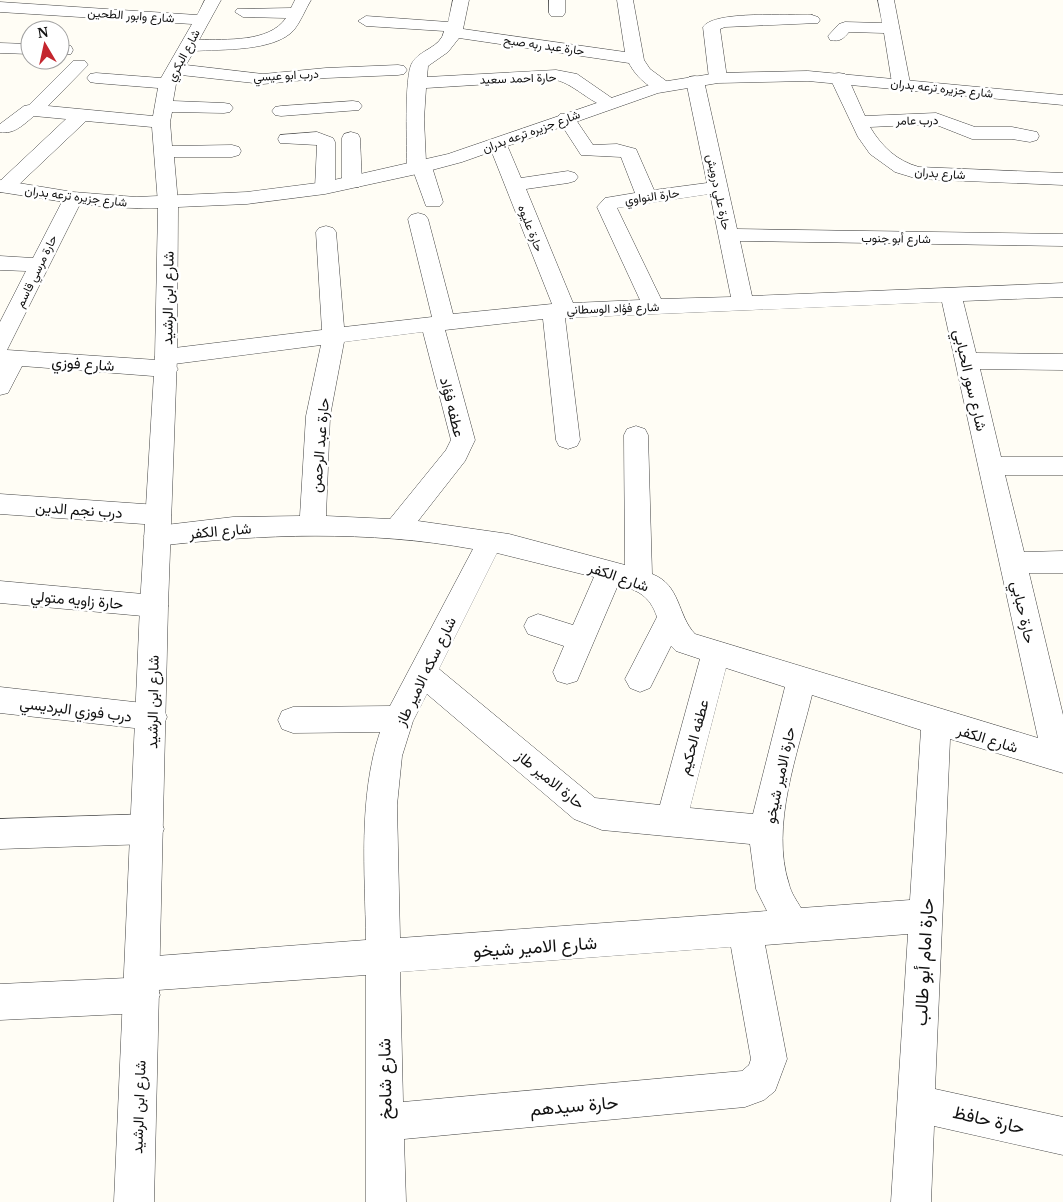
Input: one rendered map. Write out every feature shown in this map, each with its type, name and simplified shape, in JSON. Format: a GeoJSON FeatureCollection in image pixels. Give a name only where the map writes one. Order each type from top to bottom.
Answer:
{"type":"FeatureCollection","features":[{"type":"Feature","properties":{"kind":"street"},"geometry":{"type":"LineString","coordinates":[[116,14],[126,0]]}},
{"type":"Feature","properties":{"kind":"street","name":"شارع البكري"},"geometry":{"type":"LineString","coordinates":[[168,203],[162,152],[162,114],[171,76],[213,0]]}},
{"type":"Feature","properties":{"kind":"street"},"geometry":{"type":"LineString","coordinates":[[432,202],[420,168],[415,119],[419,65],[424,59],[445,45],[454,29],[461,0]]}},
{"type":"Feature","properties":{"kind":"street"},"geometry":{"type":"LineString","coordinates":[[625,0],[639,66],[649,77],[664,86]]}},
{"type":"Feature","properties":{"kind":"street"},"geometry":{"type":"LineString","coordinates":[[886,0],[901,83]]}},
{"type":"Feature","properties":{"kind":"street","name":"شارع وابور الطحين"},"geometry":{"type":"LineString","coordinates":[[0,7],[46,5],[116,14],[202,20]]}},
{"type":"Feature","properties":{"kind":"street"},"geometry":{"type":"LineString","coordinates":[[243,12],[299,7]]}},
{"type":"Feature","properties":{"kind":"street"},"geometry":{"type":"LineString","coordinates":[[188,46],[273,37],[289,26],[299,7]]}},
{"type":"Feature","properties":{"kind":"street","name":"حارة عبد ربه صبح"},"geometry":{"type":"LineString","coordinates":[[359,36],[370,14],[636,59]]}},
{"type":"Feature","properties":{"kind":"street"},"geometry":{"type":"LineString","coordinates":[[718,78],[711,27],[743,15],[812,20]]}},
{"type":"Feature","properties":{"kind":"street"},"geometry":{"type":"LineString","coordinates":[[836,36],[845,27],[891,28]]}},
{"type":"Feature","properties":{"kind":"street"},"geometry":{"type":"LineString","coordinates":[[0,48],[20,49]]}},
{"type":"Feature","properties":{"kind":"street"},"geometry":{"type":"LineString","coordinates":[[6,128],[31,110],[79,65]]}},
{"type":"Feature","properties":{"kind":"street","name":"درب ابو عيسي"},"geometry":{"type":"LineString","coordinates":[[96,78],[171,76],[264,79],[398,70]]}},
{"type":"Feature","properties":{"kind":"street"},"geometry":{"type":"LineString","coordinates":[[281,111],[352,110],[362,72]]}},
{"type":"Feature","properties":{"kind":"street","name":"حارة احمد سعيد"},"geometry":{"type":"LineString","coordinates":[[418,83],[556,75],[571,78],[610,103]]}},
{"type":"Feature","properties":{"kind":"street","name":"شارع جزيره ترعه بدران"},"geometry":{"type":"LineString","coordinates":[[2,186],[73,198],[136,203],[247,198],[326,188],[420,168],[498,144],[566,118],[664,86],[718,78],[778,75],[839,78],[1063,100]]}},
{"type":"Feature","properties":{"kind":"street","name":"شارع بدران"},"geometry":{"type":"LineString","coordinates":[[839,78],[870,144],[883,158],[907,171],[1063,179]]}},
{"type":"Feature","properties":{"kind":"street","name":"حارة علي درويش"},"geometry":{"type":"LineString","coordinates":[[695,81],[744,303]]}},
{"type":"Feature","properties":{"kind":"street"},"geometry":{"type":"LineString","coordinates":[[31,110],[81,114],[162,114],[224,108]]}},
{"type":"Feature","properties":{"kind":"street"},"geometry":{"type":"LineString","coordinates":[[2,186],[81,114]]}},
{"type":"Feature","properties":{"kind":"street"},"geometry":{"type":"LineString","coordinates":[[566,118],[588,151],[617,150],[628,153],[647,197]]}},
{"type":"Feature","properties":{"kind":"street","name":"درب عامر"},"geometry":{"type":"LineString","coordinates":[[860,122],[936,118],[972,133],[1012,133],[1030,136]]}},
{"type":"Feature","properties":{"kind":"street"},"geometry":{"type":"LineString","coordinates":[[287,139],[317,138],[326,142],[326,188]]}},
{"type":"Feature","properties":{"kind":"street"},"geometry":{"type":"LineString","coordinates":[[352,138],[352,183]]}},
{"type":"Feature","properties":{"kind":"street","name":"حارة عليوه"},"geometry":{"type":"LineString","coordinates":[[498,144],[559,311],[568,440]]}},
{"type":"Feature","properties":{"kind":"street"},"geometry":{"type":"LineString","coordinates":[[162,152],[232,151]]}},
{"type":"Feature","properties":{"kind":"street"},"geometry":{"type":"LineString","coordinates":[[514,185],[568,177]]}},
{"type":"Feature","properties":{"kind":"street","name":"حارة النواوي"},"geometry":{"type":"LineString","coordinates":[[654,307],[607,207],[612,202],[718,187]]}},
{"type":"Feature","properties":{"kind":"street","name":"حارة مرسي قاسم"},"geometry":{"type":"LineString","coordinates":[[0,387],[5,353],[39,265],[73,198]]}},
{"type":"Feature","properties":{"kind":"street","name":"شارع ابن الرشيد"},"geometry":{"type":"LineString","coordinates":[[134,1202],[152,717],[154,606],[166,363],[168,203]]}},
{"type":"Feature","properties":{"kind":"street","name":"عطفه فؤاد"},"geometry":{"type":"LineString","coordinates":[[396,529],[456,455],[462,440],[418,219]]}},
{"type":"Feature","properties":{"kind":"street","name":"حارة عبد الرحمن"},"geometry":{"type":"LineString","coordinates":[[313,525],[318,416],[334,337],[326,232]]}},
{"type":"Feature","properties":{"kind":"street","name":"شارع أبو جنوب"},"geometry":{"type":"LineString","coordinates":[[729,236],[1063,240]]}},
{"type":"Feature","properties":{"kind":"street"},"geometry":{"type":"LineString","coordinates":[[0,263],[39,265]]}},
{"type":"Feature","properties":{"kind":"street","name":"شارع فؤاد الوسطاني"},"geometry":{"type":"LineString","coordinates":[[166,363],[438,323],[559,311],[1063,290]]}},
{"type":"Feature","properties":{"kind":"street","name":"شارع سور الحبابي"},"geometry":{"type":"LineString","coordinates":[[951,294],[990,466]]}},
{"type":"Feature","properties":{"kind":"street","name":"شارع فوزي"},"geometry":{"type":"LineString","coordinates":[[5,353],[166,363]]}},
{"type":"Feature","properties":{"kind":"street"},"geometry":{"type":"LineString","coordinates":[[966,361],[1063,362]]}},
{"type":"Feature","properties":{"kind":"street"},"geometry":{"type":"LineString","coordinates":[[636,436],[639,582]]}},
{"type":"Feature","properties":{"kind":"street"},"geometry":{"type":"LineString","coordinates":[[990,466],[1063,466]]}},
{"type":"Feature","properties":{"kind":"street","name":"حارة حبابي"},"geometry":{"type":"LineString","coordinates":[[990,466],[1060,759]]}},
{"type":"Feature","properties":{"kind":"street","name":"درب نجم الدين"},"geometry":{"type":"LineString","coordinates":[[0,504],[158,525]]}},
{"type":"Feature","properties":{"kind":"street","name":"شارع الكفر"},"geometry":{"type":"LineString","coordinates":[[158,525],[242,527],[313,525],[396,529],[490,541],[571,560],[652,586],[662,596],[678,636],[686,643],[1060,759]]}},
{"type":"Feature","properties":{"kind":"street","name":"شارع سكه الامير طاز"},"geometry":{"type":"LineString","coordinates":[[383,957],[381,805],[387,756],[399,719],[490,541]]}},
{"type":"Feature","properties":{"kind":"street"},"geometry":{"type":"LineString","coordinates":[[1013,563],[1063,562]]}},
{"type":"Feature","properties":{"kind":"street"},"geometry":{"type":"LineString","coordinates":[[567,672],[610,572]]}},
{"type":"Feature","properties":{"kind":"street","name":"حارة زاويه متولي"},"geometry":{"type":"LineString","coordinates":[[0,592],[154,606]]}},
{"type":"Feature","properties":{"kind":"street"},"geometry":{"type":"LineString","coordinates":[[640,679],[670,619]]}},
{"type":"Feature","properties":{"kind":"street"},"geometry":{"type":"LineString","coordinates":[[538,626],[581,639]]}},
{"type":"Feature","properties":{"kind":"street","name":"عطفه الحكيم"},"geometry":{"type":"LineString","coordinates":[[671,822],[716,653]]}},
{"type":"Feature","properties":{"kind":"street","name":"حارة الامير طاز"},"geometry":{"type":"LineString","coordinates":[[422,672],[585,809],[602,815],[767,830]]}},
{"type":"Feature","properties":{"kind":"street","name":"حارة الامير شيخو"},"geometry":{"type":"LineString","coordinates":[[792,926],[774,889],[766,850],[768,815],[801,679]]}},
{"type":"Feature","properties":{"kind":"street","name":"درب فوزي البرديسي"},"geometry":{"type":"LineString","coordinates":[[0,700],[152,717]]}},
{"type":"Feature","properties":{"kind":"street"},"geometry":{"type":"LineString","coordinates":[[293,720],[399,719]]}},
{"type":"Feature","properties":{"kind":"street","name":"حارة امام أبو طالب"},"geometry":{"type":"LineString","coordinates":[[910,1202],[936,722]]}},
{"type":"Feature","properties":{"kind":"street"},"geometry":{"type":"LineString","coordinates":[[0,834],[148,829]]}},
{"type":"Feature","properties":{"kind":"street","name":"شارع الامير شيخو"},"geometry":{"type":"LineString","coordinates":[[0,1002],[383,957],[926,916]]}},
{"type":"Feature","properties":{"kind":"street","name":"حارة سيدهم"},"geometry":{"type":"LineString","coordinates":[[385,1122],[745,1089],[761,1080],[766,1072],[768,1059],[745,930]]}},
{"type":"Feature","properties":{"kind":"street","name":"شارع شامخ"},"geometry":{"type":"LineString","coordinates":[[383,957],[386,1202]]}},
{"type":"Feature","properties":{"kind":"street","name":"حارة حافظ"},"geometry":{"type":"LineString","coordinates":[[916,1102],[1063,1136]]}}]}
